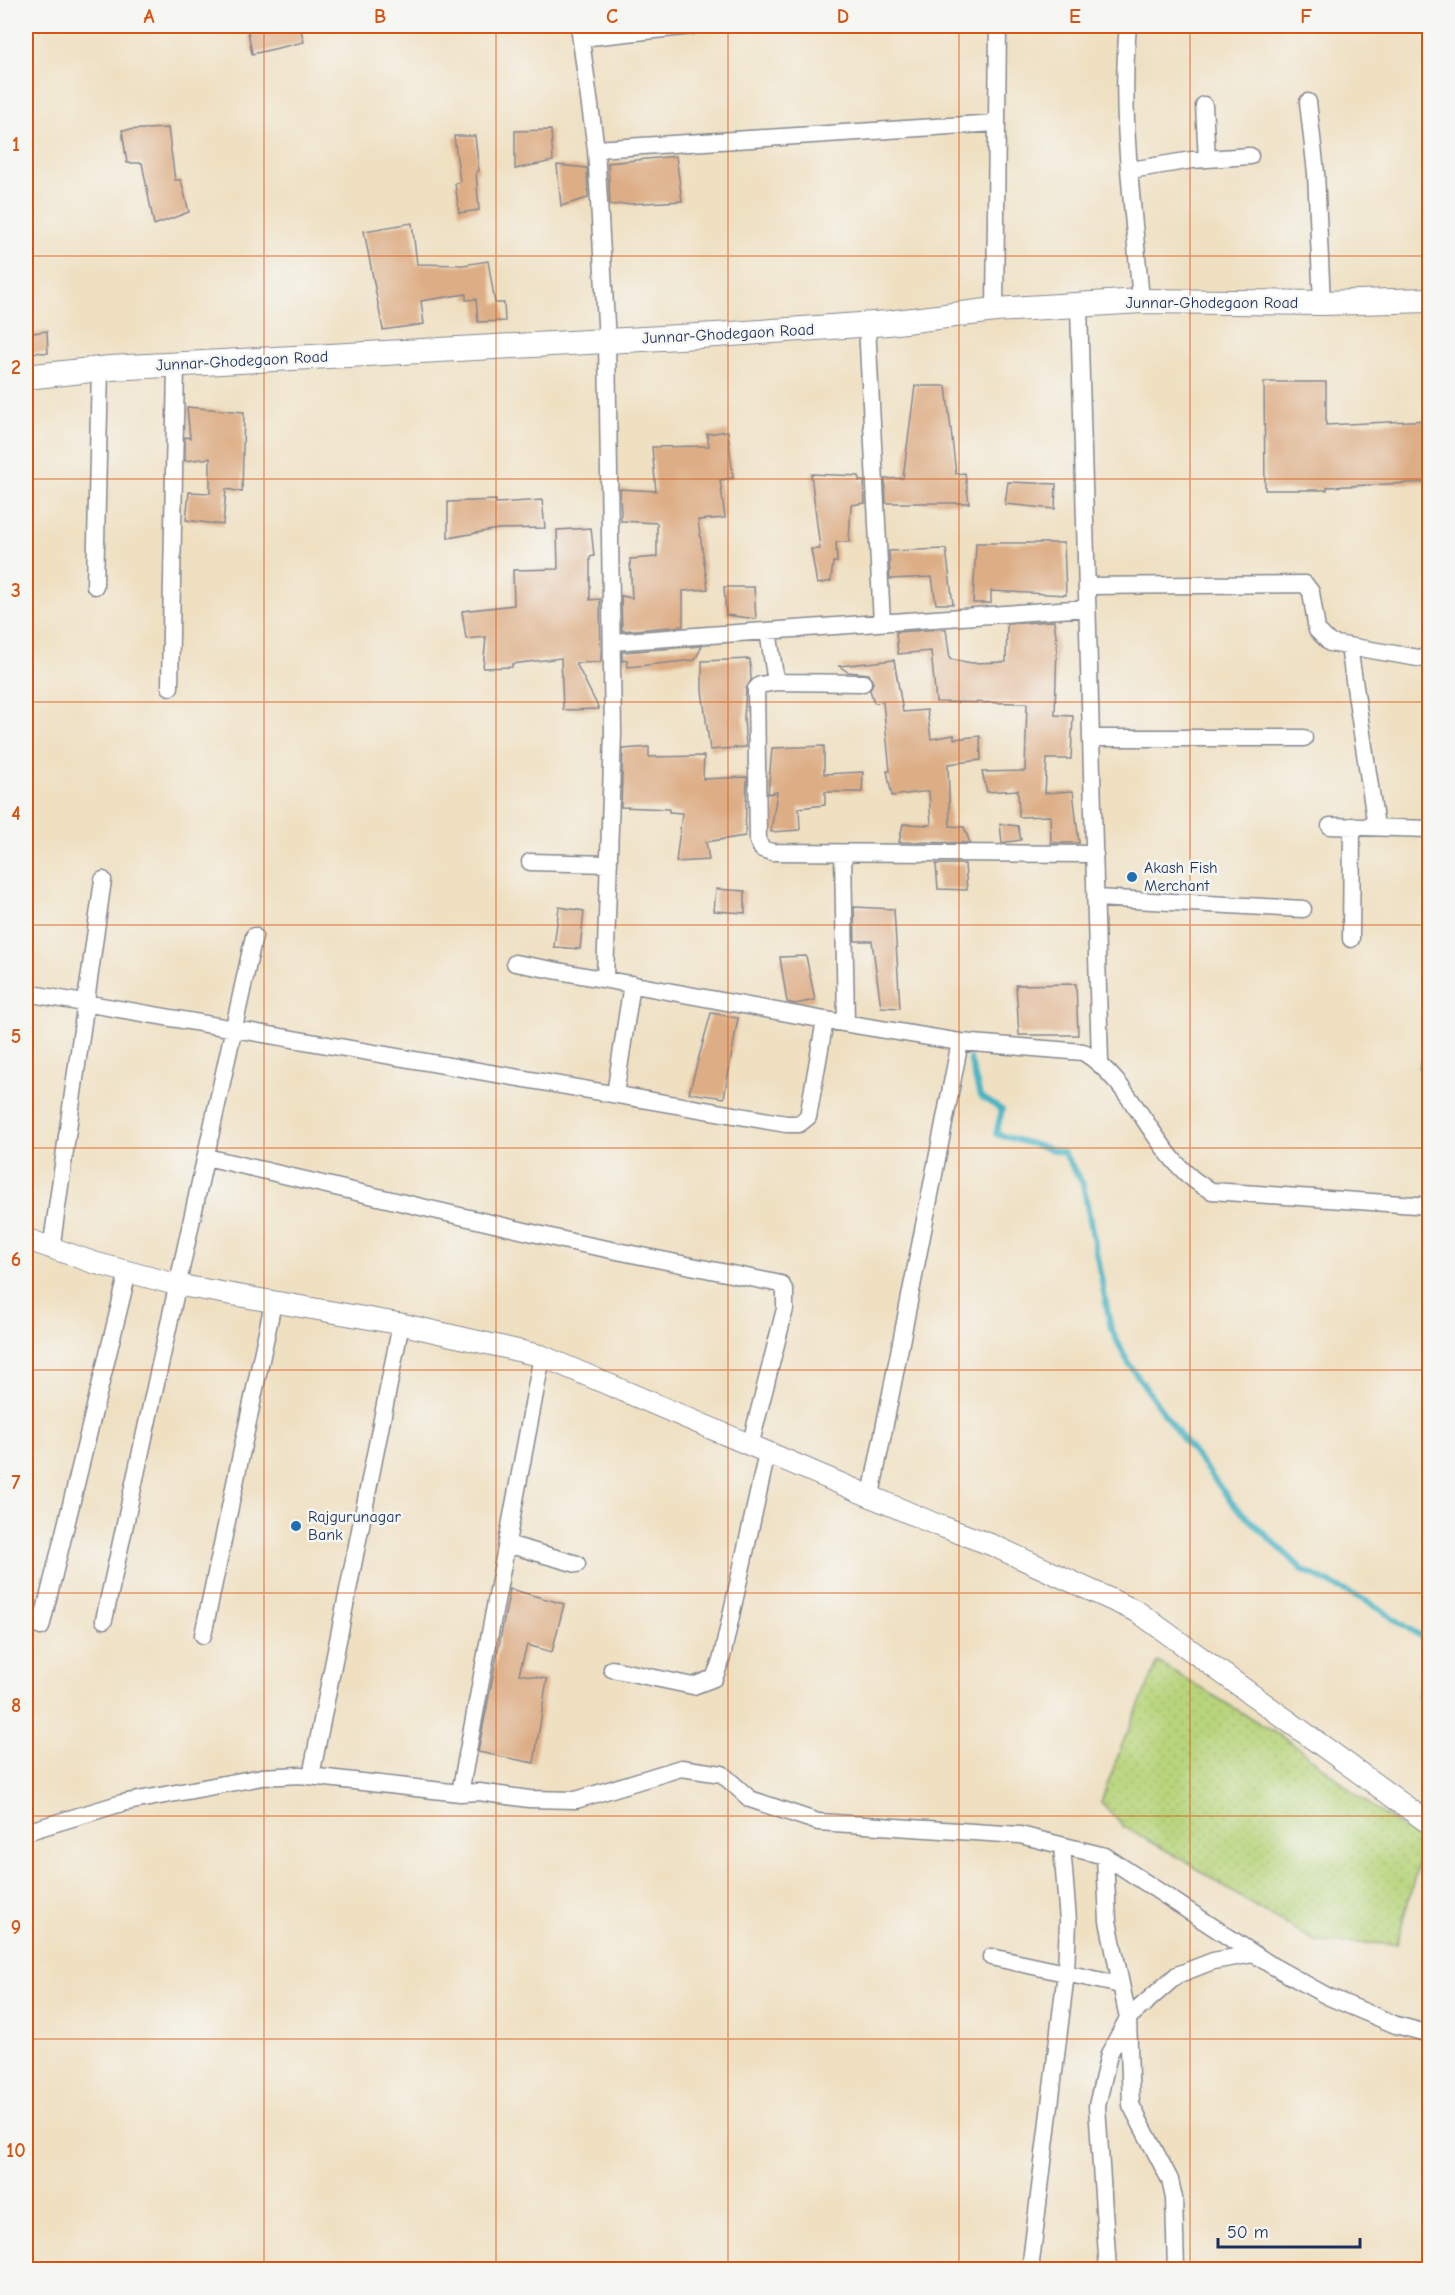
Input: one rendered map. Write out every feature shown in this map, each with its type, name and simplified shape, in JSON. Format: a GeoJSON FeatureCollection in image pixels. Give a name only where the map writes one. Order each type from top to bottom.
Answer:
{"type":"FeatureCollection","features":[{"type":"Feature","properties":{"kind":"main road","name":"Junnar-Ghodegaon Road"},"geometry":{"type":"LineString","coordinates":[[26,377],[100,369],[867,325],[995,310],[1141,301],[1322,303],[1430,300]]}},
{"type":"Feature","properties":{"kind":"street"},"geometry":{"type":"LineString","coordinates":[[605,979],[614,733],[607,341],[597,149],[580,32],[692,26]]}},
{"type":"Feature","properties":{"kind":"street"},"geometry":{"type":"LineString","coordinates":[[995,310],[998,26]]}},
{"type":"Feature","properties":{"kind":"street"},"geometry":{"type":"LineString","coordinates":[[1128,26],[1125,55],[1141,301]]}},
{"type":"Feature","properties":{"kind":"street"},"geometry":{"type":"LineString","coordinates":[[1308,102],[1316,173],[1322,303]]}},
{"type":"Feature","properties":{"kind":"street"},"geometry":{"type":"LineString","coordinates":[[1204,105],[1207,159]]}},
{"type":"Feature","properties":{"kind":"street"},"geometry":{"type":"LineString","coordinates":[[597,149],[996,123]]}},
{"type":"Feature","properties":{"kind":"street"},"geometry":{"type":"LineString","coordinates":[[1131,170],[1207,159],[1250,156]]}},
{"type":"Feature","properties":{"kind":"street"},"geometry":{"type":"LineString","coordinates":[[1079,306],[1100,1062]]}},
{"type":"Feature","properties":{"kind":"street"},"geometry":{"type":"LineString","coordinates":[[867,325],[882,623]]}},
{"type":"Feature","properties":{"kind":"street"},"geometry":{"type":"LineString","coordinates":[[170,687],[176,366]]}},
{"type":"Feature","properties":{"kind":"street"},"geometry":{"type":"LineString","coordinates":[[95,586],[100,369]]}},
{"type":"Feature","properties":{"kind":"street"},"geometry":{"type":"LineString","coordinates":[[1087,586],[1305,584],[1311,592],[1317,630],[1323,639],[1349,647],[1430,660]]}},
{"type":"Feature","properties":{"kind":"street"},"geometry":{"type":"LineString","coordinates":[[612,642],[1087,608]]}},
{"type":"Feature","properties":{"kind":"street"},"geometry":{"type":"LineString","coordinates":[[768,631],[776,682]]}},
{"type":"Feature","properties":{"kind":"street"},"geometry":{"type":"LineString","coordinates":[[1349,647],[1376,826]]}},
{"type":"Feature","properties":{"kind":"street"},"geometry":{"type":"LineString","coordinates":[[863,683],[776,682],[760,685],[756,689],[758,841],[762,849],[772,852],[1095,854]]}},
{"type":"Feature","properties":{"kind":"street"},"geometry":{"type":"LineString","coordinates":[[1091,738],[1304,738]]}},
{"type":"Feature","properties":{"kind":"street"},"geometry":{"type":"LineString","coordinates":[[1330,826],[1430,829]]}},
{"type":"Feature","properties":{"kind":"street"},"geometry":{"type":"LineString","coordinates":[[1351,939],[1352,826]]}},
{"type":"Feature","properties":{"kind":"street"},"geometry":{"type":"LineString","coordinates":[[843,853],[846,1023]]}},
{"type":"Feature","properties":{"kind":"street"},"geometry":{"type":"LineString","coordinates":[[530,862],[609,864]]}},
{"type":"Feature","properties":{"kind":"street"},"geometry":{"type":"LineString","coordinates":[[51,1250],[103,880]]}},
{"type":"Feature","properties":{"kind":"street"},"geometry":{"type":"LineString","coordinates":[[1096,898],[1303,909]]}},
{"type":"Feature","properties":{"kind":"street"},"geometry":{"type":"LineString","coordinates":[[105,1620],[254,936]]}},
{"type":"Feature","properties":{"kind":"street"},"geometry":{"type":"LineString","coordinates":[[515,963],[825,1020],[960,1042],[1083,1052],[1100,1062],[1120,1083],[1167,1150],[1199,1185],[1212,1191],[1430,1206]]}},
{"type":"Feature","properties":{"kind":"street"},"geometry":{"type":"LineString","coordinates":[[615,1094],[632,984]]}},
{"type":"Feature","properties":{"kind":"street"},"geometry":{"type":"LineString","coordinates":[[26,993],[799,1124],[808,1117],[825,1020]]}},
{"type":"Feature","properties":{"kind":"street"},"geometry":{"type":"LineString","coordinates":[[872,1496],[960,1042]]}},
{"type":"Feature","properties":{"kind":"street"},"geometry":{"type":"LineString","coordinates":[[1429,1070],[1430,1063]]}},
{"type":"Feature","properties":{"kind":"street"},"geometry":{"type":"LineString","coordinates":[[206,1157],[572,1242],[781,1284],[785,1291],[786,1309],[758,1450],[721,1661],[714,1678],[693,1686],[612,1669]]}},
{"type":"Feature","properties":{"kind":"street"},"geometry":{"type":"LineString","coordinates":[[26,1239],[51,1250],[178,1285],[401,1324],[542,1356],[758,1450],[935,1524],[992,1545],[1138,1612],[1430,1824]]}},
{"type":"Feature","properties":{"kind":"street"},"geometry":{"type":"LineString","coordinates":[[41,1627],[128,1272]]}},
{"type":"Feature","properties":{"kind":"street"},"geometry":{"type":"LineString","coordinates":[[203,1635],[273,1303]]}},
{"type":"Feature","properties":{"kind":"street"},"geometry":{"type":"LineString","coordinates":[[311,1776],[401,1324]]}},
{"type":"Feature","properties":{"kind":"street"},"geometry":{"type":"LineString","coordinates":[[460,1793],[542,1356]]}},
{"type":"Feature","properties":{"kind":"street"},"geometry":{"type":"LineString","coordinates":[[507,1544],[577,1564]]}},
{"type":"Feature","properties":{"kind":"street"},"geometry":{"type":"LineString","coordinates":[[26,1832],[122,1803],[262,1777],[311,1776],[460,1793],[576,1800],[681,1768],[698,1769],[722,1774],[750,1799],[818,1822],[929,1831],[978,1831],[1020,1835],[1105,1856],[1253,1954],[1327,1996],[1396,2025],[1430,2034]]}},
{"type":"Feature","properties":{"kind":"street"},"geometry":{"type":"LineString","coordinates":[[1030,2270],[1066,1973],[1068,1921],[1062,1845]]}},
{"type":"Feature","properties":{"kind":"street"},"geometry":{"type":"LineString","coordinates":[[1105,1856],[1108,1921],[1128,2018],[1131,2105],[1170,2180],[1174,2198],[1176,2270]]}},
{"type":"Feature","properties":{"kind":"street"},"geometry":{"type":"LineString","coordinates":[[1108,2270],[1096,2106],[1109,2054],[1128,2018],[1178,1975],[1214,1961],[1253,1954]]}},
{"type":"Feature","properties":{"kind":"street"},"geometry":{"type":"LineString","coordinates":[[991,1957],[1121,1984]]}},
{"type":"Feature","properties":{"kind":"green space"},"geometry":{"type":"Polygon","coordinates":[[[1158,1662],[1292,1743],[1375,1809],[1424,1841],[1397,1944],[1317,1942],[1251,1904],[1187,1862],[1124,1827],[1101,1802],[1123,1742],[1158,1662]]]}},
{"type":"Feature","properties":{"kind":"building"},"geometry":{"type":"Polygon","coordinates":[[[247,26],[300,26],[304,42],[252,54],[247,26]]]}},
{"type":"Feature","properties":{"kind":"building"},"geometry":{"type":"Polygon","coordinates":[[[168,128],[175,180],[181,180],[189,212],[154,225],[142,163],[127,163],[122,130],[168,128]]]}},
{"type":"Feature","properties":{"kind":"building"},"geometry":{"type":"Polygon","coordinates":[[[551,130],[553,161],[515,169],[515,131],[551,130]]]}},
{"type":"Feature","properties":{"kind":"building"},"geometry":{"type":"Polygon","coordinates":[[[454,136],[475,136],[479,171],[476,172],[479,210],[459,213],[455,183],[460,182],[454,136]]]}},
{"type":"Feature","properties":{"kind":"building"},"geometry":{"type":"Polygon","coordinates":[[[676,156],[682,201],[610,205],[608,163],[676,156]]]}},
{"type":"Feature","properties":{"kind":"building"},"geometry":{"type":"Polygon","coordinates":[[[557,165],[587,168],[588,198],[561,206],[557,165]]]}},
{"type":"Feature","properties":{"kind":"building"},"geometry":{"type":"Polygon","coordinates":[[[412,223],[417,264],[463,265],[488,261],[495,303],[504,303],[505,321],[478,322],[476,299],[466,300],[466,294],[421,301],[424,324],[383,330],[364,231],[412,223]]]}},
{"type":"Feature","properties":{"kind":"building"},"geometry":{"type":"Polygon","coordinates":[[[47,331],[48,353],[26,352],[26,334],[47,331]]]}},
{"type":"Feature","properties":{"kind":"building"},"geometry":{"type":"Polygon","coordinates":[[[1264,382],[1326,382],[1326,425],[1430,420],[1430,482],[1327,487],[1327,490],[1265,490],[1264,382]]]}},
{"type":"Feature","properties":{"kind":"building"},"geometry":{"type":"Polygon","coordinates":[[[915,386],[946,386],[956,474],[965,473],[969,503],[886,503],[885,479],[903,478],[915,386]]]}},
{"type":"Feature","properties":{"kind":"building"},"geometry":{"type":"Polygon","coordinates":[[[187,407],[244,412],[242,492],[226,489],[223,525],[186,520],[189,492],[210,493],[210,458],[185,461],[185,437],[190,438],[187,407]]]}},
{"type":"Feature","properties":{"kind":"building"},"geometry":{"type":"Polygon","coordinates":[[[728,431],[733,478],[720,480],[725,518],[698,520],[708,589],[683,591],[683,626],[622,631],[621,596],[632,598],[630,559],[657,557],[657,523],[621,521],[620,489],[656,491],[652,447],[709,446],[707,434],[728,431]]]}},
{"type":"Feature","properties":{"kind":"building"},"geometry":{"type":"Polygon","coordinates":[[[811,474],[859,476],[859,481],[864,481],[865,503],[851,505],[849,542],[836,542],[837,562],[833,562],[831,581],[817,584],[811,549],[820,549],[811,474]]]}},
{"type":"Feature","properties":{"kind":"building"},"geometry":{"type":"Polygon","coordinates":[[[1008,482],[1056,484],[1055,509],[1005,504],[1008,482]]]}},
{"type":"Feature","properties":{"kind":"building"},"geometry":{"type":"Polygon","coordinates":[[[496,500],[496,503],[542,500],[545,528],[498,529],[448,538],[448,502],[496,500]]]}},
{"type":"Feature","properties":{"kind":"building"},"geometry":{"type":"Polygon","coordinates":[[[591,528],[594,556],[590,557],[590,600],[600,599],[601,662],[576,663],[599,709],[563,710],[561,658],[512,664],[512,667],[483,668],[486,637],[466,639],[462,611],[514,605],[513,570],[558,569],[557,530],[591,528]]]}},
{"type":"Feature","properties":{"kind":"building"},"geometry":{"type":"Polygon","coordinates":[[[976,543],[1064,543],[1066,595],[991,591],[991,603],[973,603],[976,543]]]}},
{"type":"Feature","properties":{"kind":"building"},"geometry":{"type":"Polygon","coordinates":[[[946,549],[953,604],[936,604],[932,577],[890,579],[889,551],[946,549]]]}},
{"type":"Feature","properties":{"kind":"building"},"geometry":{"type":"Polygon","coordinates":[[[724,587],[754,587],[756,619],[726,615],[724,587]]]}},
{"type":"Feature","properties":{"kind":"building"},"geometry":{"type":"Polygon","coordinates":[[[1054,621],[1057,643],[1055,715],[1073,716],[1071,759],[1047,759],[1045,793],[1073,791],[1079,843],[1051,843],[1050,816],[1019,817],[1018,790],[987,792],[982,772],[1025,771],[1027,703],[936,702],[931,651],[898,654],[896,632],[946,629],[950,659],[972,663],[1006,662],[1007,624],[1054,621]]]}},
{"type":"Feature","properties":{"kind":"building"},"geometry":{"type":"Polygon","coordinates":[[[702,646],[695,660],[628,667],[627,660],[622,661],[622,652],[702,646]]]}},
{"type":"Feature","properties":{"kind":"building"},"geometry":{"type":"Polygon","coordinates":[[[750,659],[751,680],[746,689],[744,718],[746,747],[710,750],[702,690],[702,661],[750,659]]]}},
{"type":"Feature","properties":{"kind":"building"},"geometry":{"type":"Polygon","coordinates":[[[894,660],[903,712],[927,710],[931,739],[954,735],[954,739],[980,736],[981,760],[948,764],[950,826],[964,827],[970,843],[899,842],[903,824],[931,825],[929,791],[892,796],[887,771],[890,771],[883,702],[874,703],[870,690],[873,683],[869,674],[848,672],[839,666],[894,660]]]}},
{"type":"Feature","properties":{"kind":"building"},"geometry":{"type":"Polygon","coordinates":[[[824,746],[824,774],[863,772],[862,792],[825,792],[825,805],[799,808],[800,830],[771,832],[777,792],[768,794],[772,748],[824,746]]]}},
{"type":"Feature","properties":{"kind":"building"},"geometry":{"type":"Polygon","coordinates":[[[649,747],[649,757],[704,756],[703,779],[747,777],[745,836],[706,842],[709,860],[676,862],[682,813],[669,812],[669,809],[621,807],[623,749],[649,747]]]}},
{"type":"Feature","properties":{"kind":"building"},"geometry":{"type":"Polygon","coordinates":[[[1000,824],[1018,826],[1021,840],[1002,843],[1000,824]]]}},
{"type":"Feature","properties":{"kind":"building"},"geometry":{"type":"Polygon","coordinates":[[[936,864],[965,864],[967,890],[938,889],[936,864]]]}},
{"type":"Feature","properties":{"kind":"building"},"geometry":{"type":"Polygon","coordinates":[[[716,889],[745,891],[745,913],[714,911],[716,889]]]}},
{"type":"Feature","properties":{"kind":"building"},"geometry":{"type":"Polygon","coordinates":[[[559,907],[584,911],[580,949],[554,947],[559,907]]]}},
{"type":"Feature","properties":{"kind":"building"},"geometry":{"type":"Polygon","coordinates":[[[854,907],[894,909],[900,1008],[881,1007],[872,941],[855,941],[854,907]]]}},
{"type":"Feature","properties":{"kind":"building"},"geometry":{"type":"Polygon","coordinates":[[[806,956],[815,1000],[795,1004],[787,1002],[780,957],[806,956]]]}},
{"type":"Feature","properties":{"kind":"building"},"geometry":{"type":"Polygon","coordinates":[[[1076,984],[1078,1035],[1019,1035],[1016,985],[1076,984]]]}},
{"type":"Feature","properties":{"kind":"building"},"geometry":{"type":"Polygon","coordinates":[[[711,1013],[738,1018],[724,1098],[689,1093],[711,1013]]]}},
{"type":"Feature","properties":{"kind":"building"},"geometry":{"type":"Polygon","coordinates":[[[510,1589],[564,1604],[552,1652],[527,1645],[519,1674],[547,1679],[534,1763],[478,1752],[510,1589]]]}},
{"type":"Feature","properties":{"kind":"waterway"},"geometry":{"type":"LineString","coordinates":[[970,1059],[980,1096],[1002,1110],[996,1134],[1064,1153],[1083,1184],[1111,1329],[1129,1364],[1175,1429],[1234,1505],[1303,1570],[1372,1604],[1429,1642],[1420,1698],[1430,1708]]}},
{"type":"Feature","properties":{"kind":"place","name":"Akash Fish Merchant"},"geometry":{"type":"Point","coordinates":[1132,877]}},
{"type":"Feature","properties":{"kind":"place","name":"Rajgurunagar Bank"},"geometry":{"type":"Point","coordinates":[296,1526]}}]}
